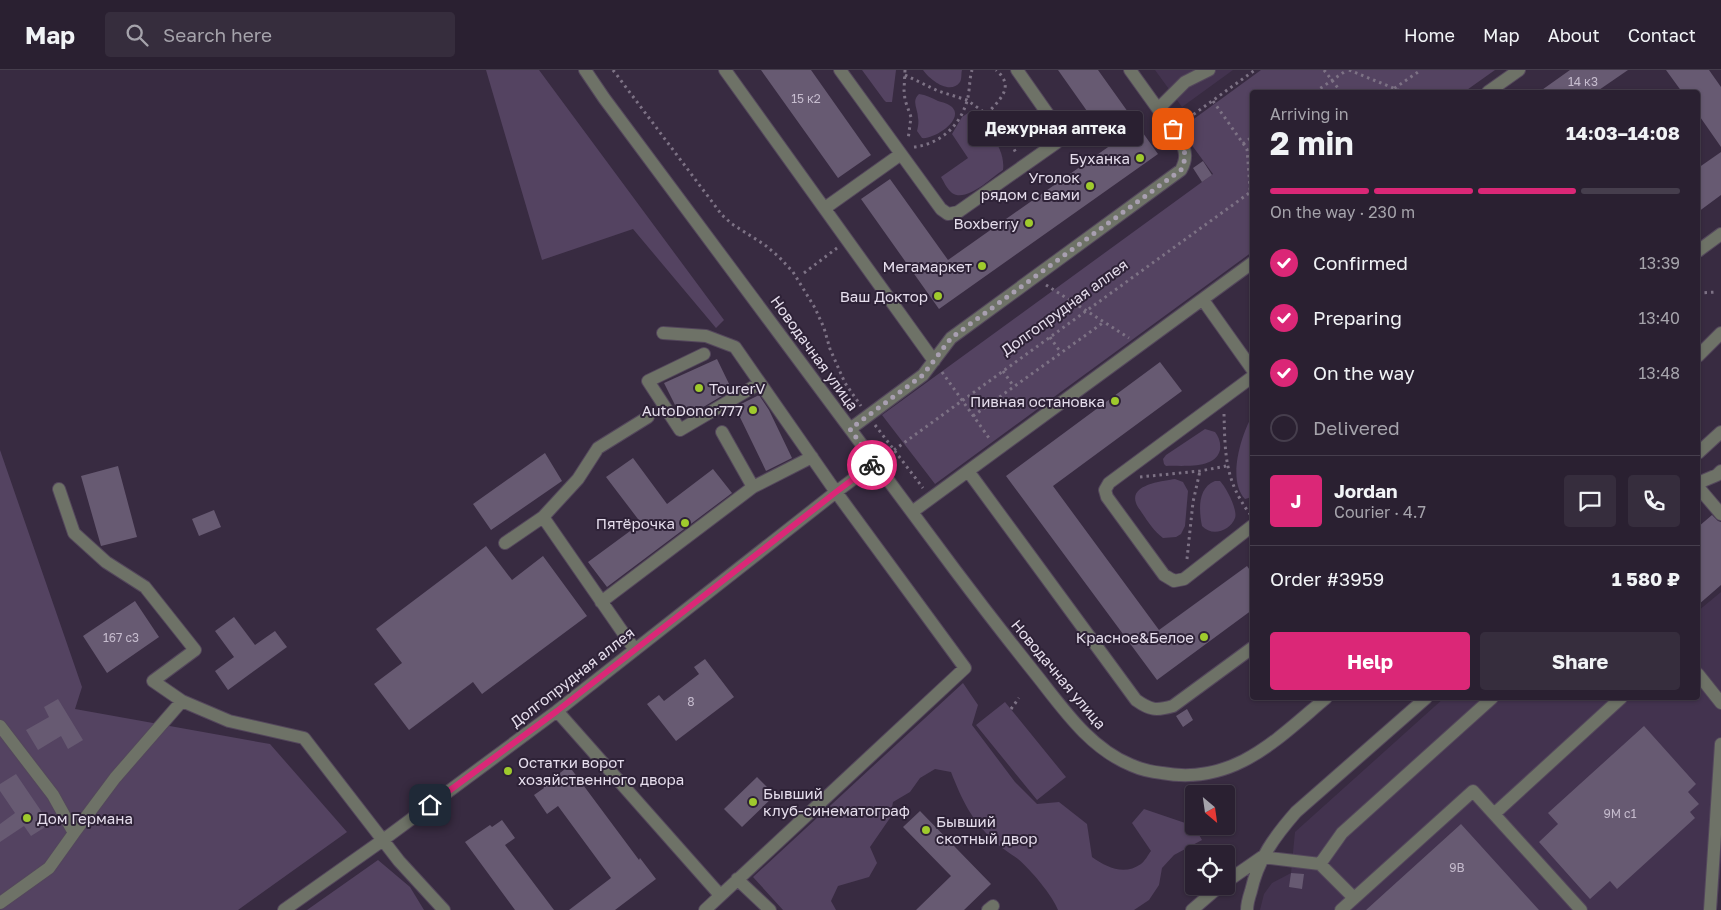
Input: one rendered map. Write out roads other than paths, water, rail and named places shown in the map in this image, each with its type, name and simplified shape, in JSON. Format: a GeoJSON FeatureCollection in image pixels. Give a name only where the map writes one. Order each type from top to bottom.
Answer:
{"type":"FeatureCollection","features":[{"type":"Feature","properties":{"kind":"street","name":"Новодачная улица"},"geometry":{"type":"LineString","coordinates":[[585,70],[1006,638],[1087,736],[1106,752],[1131,766],[1180,777],[1204,775],[1227,769],[1251,758],[1324,700]]}},
{"type":"Feature","properties":{"kind":"street"},"geometry":{"type":"LineString","coordinates":[[724,70],[934,361]]}},
{"type":"Feature","properties":{"kind":"street"},"geometry":{"type":"LineString","coordinates":[[840,70],[905,151],[940,209],[948,214],[958,212],[1056,143],[1060,136],[1057,127],[1017,70]]}},
{"type":"Feature","properties":{"kind":"street"},"geometry":{"type":"LineString","coordinates":[[850,429],[923,375],[951,338],[1181,170],[1186,161],[1181,141],[1130,70]]}},
{"type":"Feature","properties":{"kind":"street"},"geometry":{"type":"LineString","coordinates":[[1158,109],[1185,82],[1209,70]]}},
{"type":"Feature","properties":{"kind":"street"},"geometry":{"type":"LineString","coordinates":[[1494,90],[1519,70]]}},
{"type":"Feature","properties":{"kind":"street"},"geometry":{"type":"LineString","coordinates":[[825,208],[905,151]]}},
{"type":"Feature","properties":{"kind":"street"},"geometry":{"type":"LineString","coordinates":[[1700,250],[1721,234]]}},
{"type":"Feature","properties":{"kind":"street"},"geometry":{"type":"LineString","coordinates":[[912,512],[1250,265]]}},
{"type":"Feature","properties":{"kind":"street"},"geometry":{"type":"LineString","coordinates":[[1203,300],[1250,366]]}},
{"type":"Feature","properties":{"kind":"street"},"geometry":{"type":"LineString","coordinates":[[1700,354],[1721,333]]}},
{"type":"Feature","properties":{"kind":"street"},"geometry":{"type":"LineString","coordinates":[[663,334],[706,336],[734,347],[836,492],[965,668],[705,910]]}},
{"type":"Feature","properties":{"kind":"street"},"geometry":{"type":"LineString","coordinates":[[704,354],[648,381],[680,430],[760,383]]}},
{"type":"Feature","properties":{"kind":"street"},"geometry":{"type":"LineString","coordinates":[[1250,378],[1123,472],[1109,483],[1105,490],[1107,498],[1164,576],[1174,581],[1184,579],[1250,528]]}},
{"type":"Feature","properties":{"kind":"street"},"geometry":{"type":"LineString","coordinates":[[505,543],[544,517],[578,479],[598,448],[648,417]]}},
{"type":"Feature","properties":{"kind":"street"},"geometry":{"type":"LineString","coordinates":[[722,432],[752,487]]}},
{"type":"Feature","properties":{"kind":"street"},"geometry":{"type":"LineString","coordinates":[[1700,451],[1721,432]]}},
{"type":"Feature","properties":{"kind":"street"},"geometry":{"type":"LineString","coordinates":[[601,602],[752,487],[812,458]]}},
{"type":"Feature","properties":{"kind":"street","name":"Долгопрудная аллея"},"geometry":{"type":"LineString","coordinates":[[284,910],[383,840],[557,711],[875,463]]}},
{"type":"Feature","properties":{"kind":"street"},"geometry":{"type":"LineString","coordinates":[[968,471],[1136,700],[1147,708],[1160,710],[1173,706],[1250,649]]}},
{"type":"Feature","properties":{"kind":"street"},"geometry":{"type":"LineString","coordinates":[[1700,482],[1717,475],[1721,471]]}},
{"type":"Feature","properties":{"kind":"street"},"geometry":{"type":"LineString","coordinates":[[59,489],[74,533],[106,562],[145,587],[195,650],[153,681],[182,701],[229,720],[304,738],[399,861],[444,910]]}},
{"type":"Feature","properties":{"kind":"street"},"geometry":{"type":"LineString","coordinates":[[1700,489],[1721,514]]}},
{"type":"Feature","properties":{"kind":"street"},"geometry":{"type":"LineString","coordinates":[[544,517],[635,650]]}},
{"type":"Feature","properties":{"kind":"street"},"geometry":{"type":"LineString","coordinates":[[1700,677],[1721,703]]}},
{"type":"Feature","properties":{"kind":"street"},"geometry":{"type":"LineString","coordinates":[[1247,910],[1253,881],[1262,857],[1280,830],[1296,812],[1424,700]]}},
{"type":"Feature","properties":{"kind":"street"},"geometry":{"type":"LineString","coordinates":[[1320,864],[1342,833],[1490,700]]}},
{"type":"Feature","properties":{"kind":"street"},"geometry":{"type":"LineString","coordinates":[[1494,814],[1619,700]]}},
{"type":"Feature","properties":{"kind":"street"},"geometry":{"type":"LineString","coordinates":[[0,903],[49,868],[115,778],[182,701]]}},
{"type":"Feature","properties":{"kind":"street"},"geometry":{"type":"LineString","coordinates":[[557,711],[720,895]]}},
{"type":"Feature","properties":{"kind":"street"},"geometry":{"type":"LineString","coordinates":[[0,726],[53,795],[74,833]]}},
{"type":"Feature","properties":{"kind":"street"},"geometry":{"type":"LineString","coordinates":[[1710,910],[1721,744]]}},
{"type":"Feature","properties":{"kind":"street"},"geometry":{"type":"LineString","coordinates":[[1341,910],[1473,791],[1581,910]]}},
{"type":"Feature","properties":{"kind":"street"},"geometry":{"type":"LineString","coordinates":[[1235,876],[1262,857],[1320,864],[1354,898]]}},
{"type":"Feature","properties":{"kind":"street"},"geometry":{"type":"LineString","coordinates":[[737,879],[770,910]]}},
{"type":"Feature","properties":{"kind":"street"},"geometry":{"type":"LineString","coordinates":[[1192,910],[1210,895]]}},
{"type":"Feature","properties":{"kind":"place","name":"Дежурная аптека"},"geometry":{"type":"Point","coordinates":[1173,129]}},
{"type":"Feature","properties":{"kind":"place","name":"Буханка"},"geometry":{"type":"Point","coordinates":[1140,158]}},
{"type":"Feature","properties":{"kind":"place","name":"Уголок рядом с вами"},"geometry":{"type":"Point","coordinates":[1090,186]}},
{"type":"Feature","properties":{"kind":"place","name":"Boxberry"},"geometry":{"type":"Point","coordinates":[1029,223]}},
{"type":"Feature","properties":{"kind":"place","name":"Мегамаркет"},"geometry":{"type":"Point","coordinates":[982,266]}},
{"type":"Feature","properties":{"kind":"place","name":"Ваш Доктор"},"geometry":{"type":"Point","coordinates":[938,296]}},
{"type":"Feature","properties":{"kind":"place","name":"TourerV"},"geometry":{"type":"Point","coordinates":[699,388]}},
{"type":"Feature","properties":{"kind":"place","name":"Пивная остановка"},"geometry":{"type":"Point","coordinates":[1115,401]}},
{"type":"Feature","properties":{"kind":"place","name":"AutoDonor777"},"geometry":{"type":"Point","coordinates":[753,410]}},
{"type":"Feature","properties":{"kind":"place","name":"Пятёрочка"},"geometry":{"type":"Point","coordinates":[685,523]}},
{"type":"Feature","properties":{"kind":"place","name":"Красное&Белое"},"geometry":{"type":"Point","coordinates":[1204,637]}},
{"type":"Feature","properties":{"kind":"place","name":"Остатки ворот хозяйственного двора"},"geometry":{"type":"Point","coordinates":[508,771]}},
{"type":"Feature","properties":{"kind":"place","name":"Бывший клуб-синематограф"},"geometry":{"type":"Point","coordinates":[753,802]}},
{"type":"Feature","properties":{"kind":"place","name":"Дом Германа"},"geometry":{"type":"Point","coordinates":[27,818]}},
{"type":"Feature","properties":{"kind":"place","name":"Бывший скотный двор"},"geometry":{"type":"Point","coordinates":[926,830]}}]}
